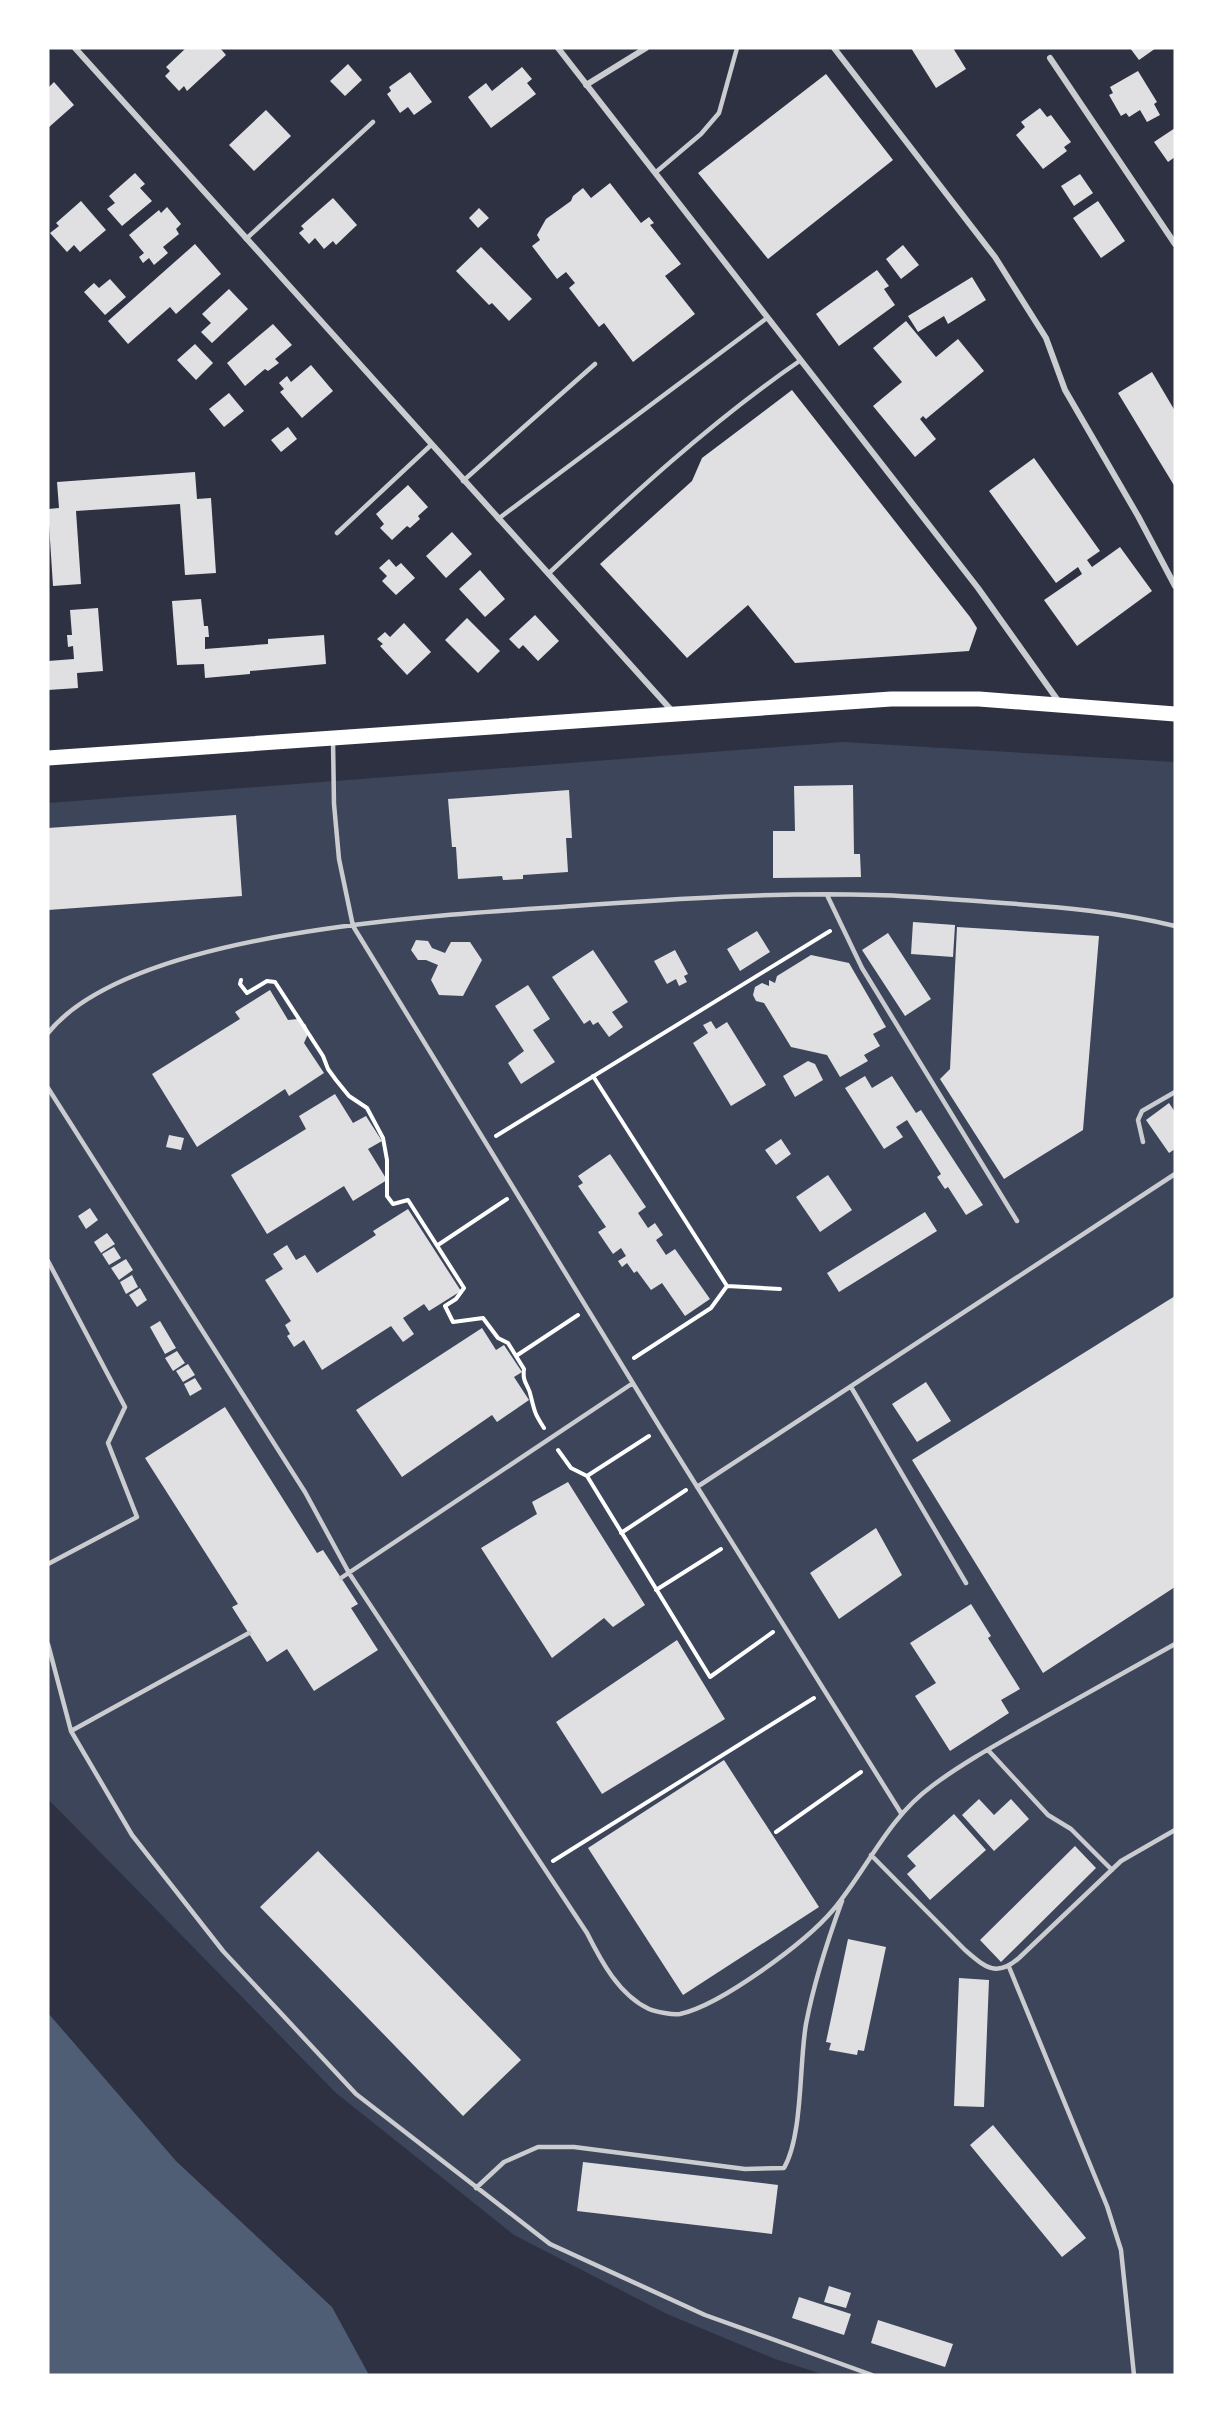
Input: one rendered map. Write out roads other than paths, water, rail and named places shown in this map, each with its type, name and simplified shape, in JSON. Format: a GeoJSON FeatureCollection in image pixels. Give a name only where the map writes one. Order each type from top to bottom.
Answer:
{"type":"FeatureCollection","features":[{"type":"Feature","properties":{"kind":"main road"},"geometry":{"type":"LineString","coordinates":[[48,758],[891,699],[979,699],[1175,714]]}},
{"type":"Feature","properties":{"kind":"street"},"geometry":{"type":"LineString","coordinates":[[75,48],[675,714]]}},
{"type":"Feature","properties":{"kind":"street"},"geometry":{"type":"LineString","coordinates":[[558,48],[978,588],[1061,704]]}},
{"type":"Feature","properties":{"kind":"street"},"geometry":{"type":"LineString","coordinates":[[586,85],[646,48]]}},
{"type":"Feature","properties":{"kind":"street"},"geometry":{"type":"LineString","coordinates":[[834,48],[876,106],[995,257],[1046,338],[1065,390],[1138,516],[1175,586]]}},
{"type":"Feature","properties":{"kind":"street"},"geometry":{"type":"LineString","coordinates":[[1050,58],[1175,244]]}},
{"type":"Feature","properties":{"kind":"lane"},"geometry":{"type":"LineString","coordinates":[[654,173],[701,134],[719,113],[737,48]]}},
{"type":"Feature","properties":{"kind":"lane"},"geometry":{"type":"LineString","coordinates":[[246,239],[373,122]]}},
{"type":"Feature","properties":{"kind":"lane"},"geometry":{"type":"LineString","coordinates":[[498,519],[767,318]]}},
{"type":"Feature","properties":{"kind":"lane"},"geometry":{"type":"LineString","coordinates":[[548,574],[718,420],[801,360]]}},
{"type":"Feature","properties":{"kind":"lane"},"geometry":{"type":"LineString","coordinates":[[463,481],[595,364]]}},
{"type":"Feature","properties":{"kind":"lane"},"geometry":{"type":"LineString","coordinates":[[337,533],[431,445]]}},
{"type":"Feature","properties":{"kind":"lane"},"geometry":{"type":"LineString","coordinates":[[333,738],[334,804],[339,859],[353,927],[696,1486],[901,1813]]}},
{"type":"Feature","properties":{"kind":"lane"},"geometry":{"type":"LineString","coordinates":[[827,894],[862,968],[1017,1221]]}},
{"type":"Feature","properties":{"kind":"lane"},"geometry":{"type":"LineString","coordinates":[[48,1033],[88,999],[116,983],[141,972],[222,948],[353,927],[477,914],[662,900],[827,894],[924,897],[1051,907],[1107,913],[1175,926]]}},
{"type":"Feature","properties":{"kind":"lane"},"geometry":{"type":"LineString","coordinates":[[48,1088],[305,1492],[349,1573],[587,1933],[603,1963],[623,1990],[650,2009],[679,2014],[730,1993],[810,1932],[844,1896],[901,1813],[932,1786],[988,1750],[1175,1644]]}},
{"type":"Feature","properties":{"kind":"lane"},"geometry":{"type":"LineString","coordinates":[[1143,1142],[1138,1119],[1142,1111],[1175,1092]]}},
{"type":"Feature","properties":{"kind":"lane"},"geometry":{"type":"LineString","coordinates":[[696,1486],[1175,1174]]}},
{"type":"Feature","properties":{"kind":"lane"},"geometry":{"type":"LineString","coordinates":[[48,1261],[125,1407],[108,1443],[137,1517],[48,1564]]}},
{"type":"Feature","properties":{"kind":"lane"},"geometry":{"type":"LineString","coordinates":[[341,1578],[633,1383]]}},
{"type":"Feature","properties":{"kind":"lane"},"geometry":{"type":"LineString","coordinates":[[851,1387],[966,1583]]}},
{"type":"Feature","properties":{"kind":"lane"},"geometry":{"type":"LineString","coordinates":[[71,1731],[249,1633]]}},
{"type":"Feature","properties":{"kind":"lane"},"geometry":{"type":"LineString","coordinates":[[48,1644],[71,1731],[132,1835],[223,1951],[356,2094],[550,2244],[705,2315],[872,2375]]}},
{"type":"Feature","properties":{"kind":"lane"},"geometry":{"type":"LineString","coordinates":[[988,1750],[1048,1815],[1071,1829],[1112,1870]]}},
{"type":"Feature","properties":{"kind":"lane"},"geometry":{"type":"LineString","coordinates":[[871,1855],[981,1964],[998,1970],[1009,1967],[1112,1870],[1135,1852],[1175,1830]]}},
{"type":"Feature","properties":{"kind":"lane"},"geometry":{"type":"LineString","coordinates":[[476,2188],[504,2162],[538,2147],[574,2147],[745,2169],[784,2168],[790,2157],[794,2139],[808,2016],[822,1955],[844,1896]]}},
{"type":"Feature","properties":{"kind":"lane"},"geometry":{"type":"LineString","coordinates":[[1009,1967],[1107,2206],[1118,2239],[1134,2375]]}}]}
